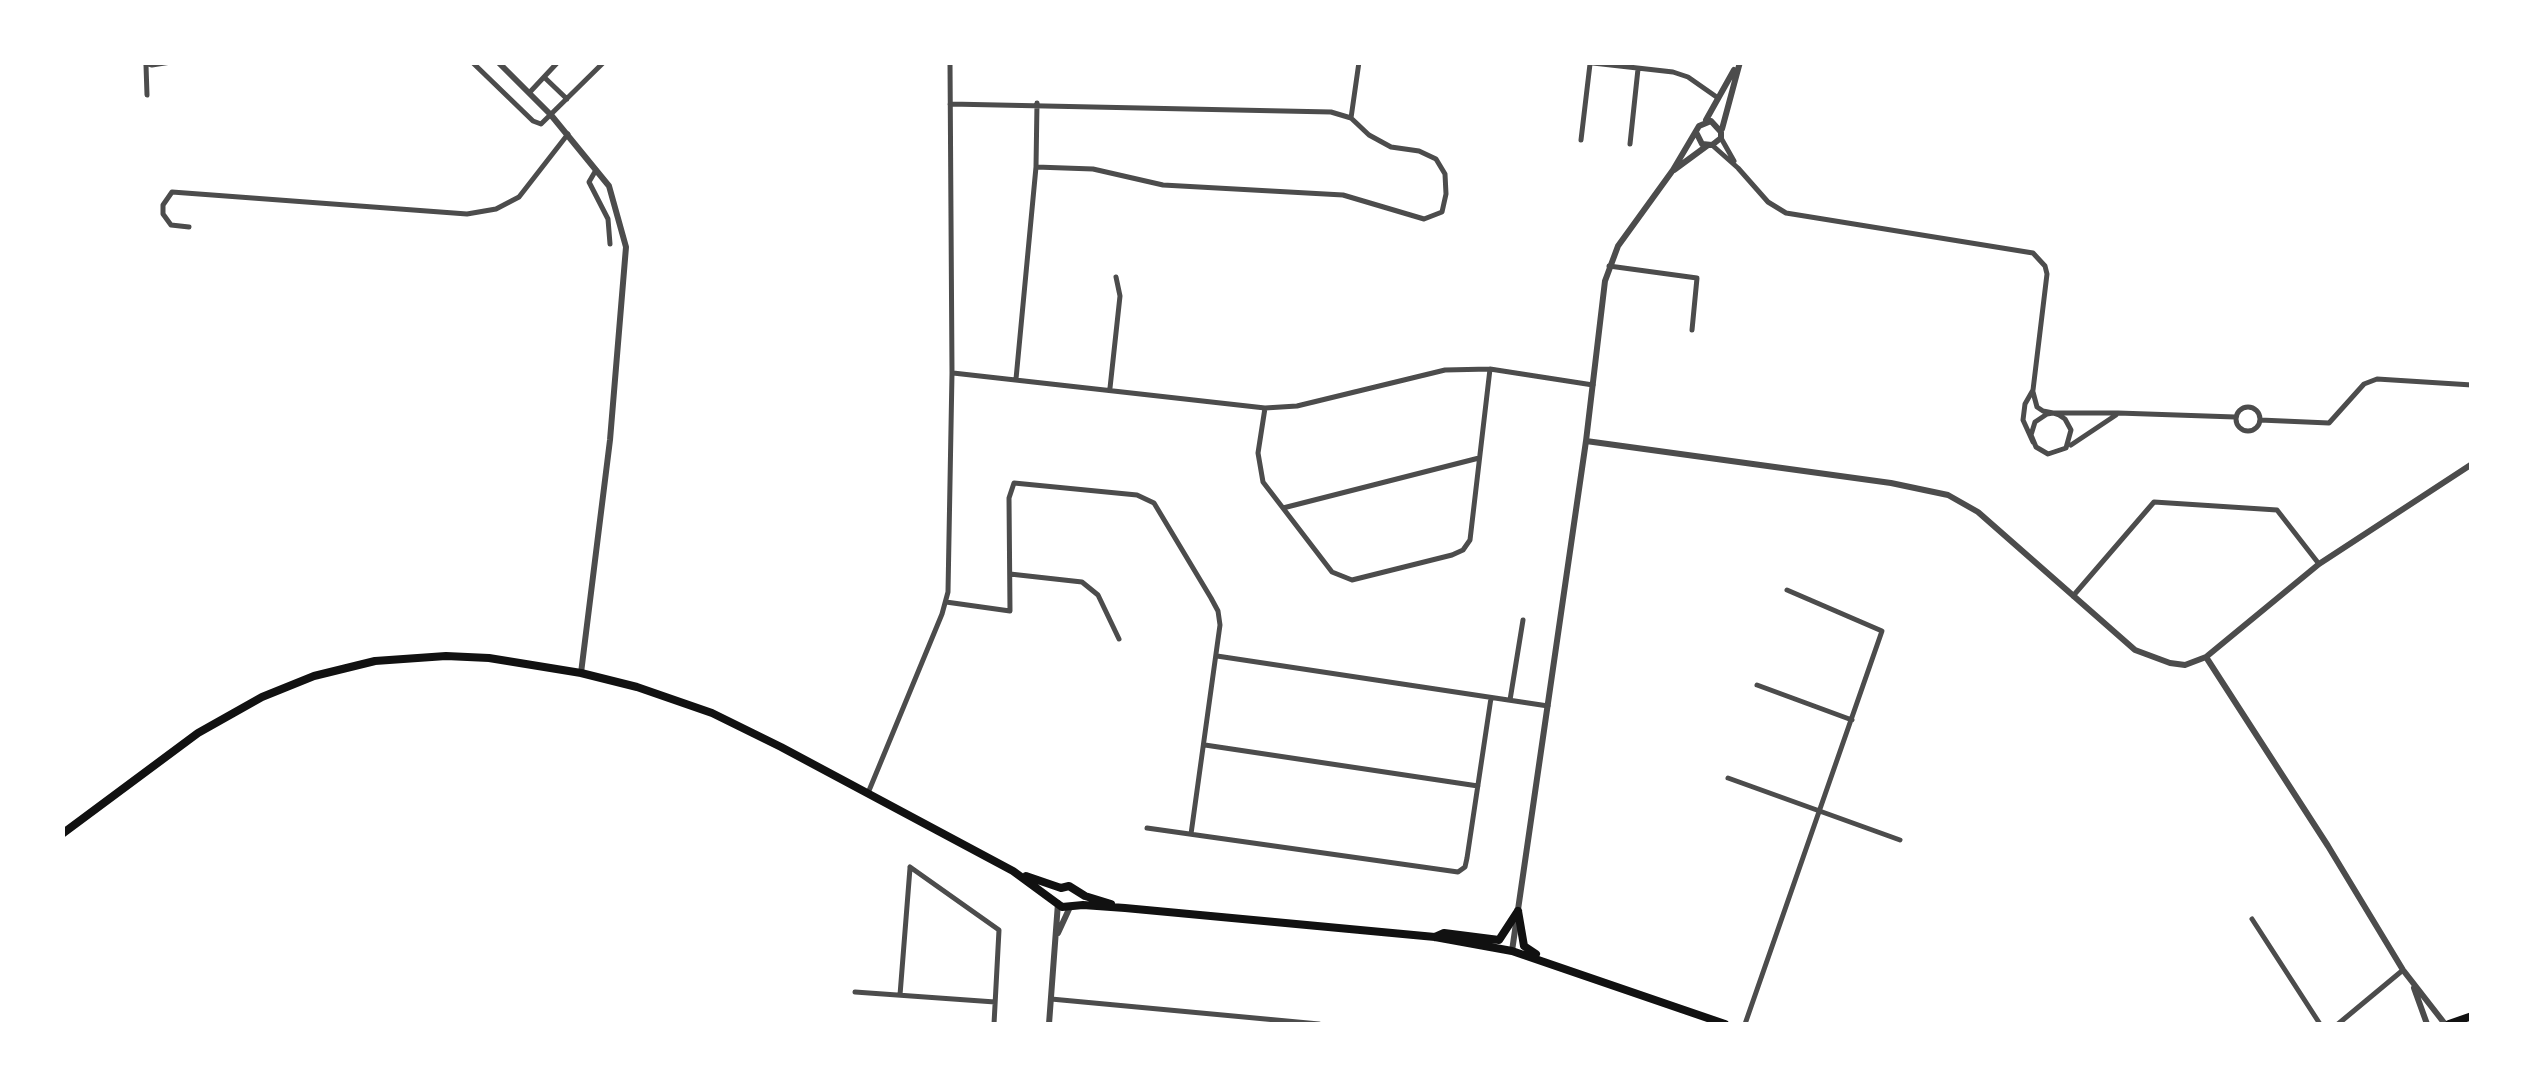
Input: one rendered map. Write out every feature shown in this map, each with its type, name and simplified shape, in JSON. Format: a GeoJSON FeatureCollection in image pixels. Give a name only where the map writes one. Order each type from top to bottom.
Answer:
{"type":"FeatureCollection","features":[{"type":"Feature","properties":{"kind":"main road"},"geometry":{"type":"LineString","coordinates":[[62,834],[198,733],[262,697],[314,676],[375,661],[446,656],[489,658],[581,672],[712,714],[1013,872],[1057,902],[1434,938],[1512,951],[1725,1024]]}},
{"type":"Feature","properties":{"kind":"main road"},"geometry":{"type":"LineString","coordinates":[[1013,872],[1061,888],[1069,886],[1075,892],[1125,908]]}},
{"type":"Feature","properties":{"kind":"main road"},"geometry":{"type":"LineString","coordinates":[[1057,902],[1056,894],[1061,888]]}},
{"type":"Feature","properties":{"kind":"main road"},"geometry":{"type":"LineString","coordinates":[[1072,906],[1075,892]]}},
{"type":"Feature","properties":{"kind":"main road"},"geometry":{"type":"LineString","coordinates":[[1434,938],[1444,933],[1500,940],[1518,911]]}},
{"type":"Feature","properties":{"kind":"main road"},"geometry":{"type":"LineString","coordinates":[[1518,911],[1524,946],[1546,961]]}},
{"type":"Feature","properties":{"kind":"main road"},"geometry":{"type":"LineString","coordinates":[[2447,1024],[2472,1016]]}},
{"type":"Feature","properties":{"kind":"street"},"geometry":{"type":"LineString","coordinates":[[147,94],[144,64],[171,62]]}},
{"type":"Feature","properties":{"kind":"street"},"geometry":{"type":"LineString","coordinates":[[472,62],[537,124],[604,62]]}},
{"type":"Feature","properties":{"kind":"street"},"geometry":{"type":"LineString","coordinates":[[498,62],[551,114],[608,186],[619,214],[626,265],[610,440],[581,672]]}},
{"type":"Feature","properties":{"kind":"street"},"geometry":{"type":"LineString","coordinates":[[530,92],[558,62]]}},
{"type":"Feature","properties":{"kind":"street"},"geometry":{"type":"LineString","coordinates":[[868,793],[946,602],[952,373],[950,62]]}},
{"type":"Feature","properties":{"kind":"street"},"geometry":{"type":"LineString","coordinates":[[1351,118],[1359,62]]}},
{"type":"Feature","properties":{"kind":"street"},"geometry":{"type":"LineString","coordinates":[[1512,951],[1586,441],[1599,312],[1609,266],[1627,231],[1674,170],[1739,62]]}},
{"type":"Feature","properties":{"kind":"street"},"geometry":{"type":"LineString","coordinates":[[1674,170],[1721,134],[1739,62]]}},
{"type":"Feature","properties":{"kind":"street"},"geometry":{"type":"LineString","coordinates":[[1581,140],[1587,63],[1688,77],[1718,98]]}},
{"type":"Feature","properties":{"kind":"street"},"geometry":{"type":"LineString","coordinates":[[1630,144],[1638,69]]}},
{"type":"Feature","properties":{"kind":"street"},"geometry":{"type":"LineString","coordinates":[[544,77],[567,99]]}},
{"type":"Feature","properties":{"kind":"street"},"geometry":{"type":"LineString","coordinates":[[950,104],[1313,109],[1351,118],[1380,142],[1430,154],[1446,184],[1442,212],[1424,219],[1343,195],[1163,185],[1094,169],[1036,167]]}},
{"type":"Feature","properties":{"kind":"street"},"geometry":{"type":"LineString","coordinates":[[1016,378],[1036,167],[1037,104]]}},
{"type":"Feature","properties":{"kind":"street"},"geometry":{"type":"LineString","coordinates":[[1705,121],[1716,122],[1738,168]]}},
{"type":"Feature","properties":{"kind":"street"},"geometry":{"type":"LineString","coordinates":[[189,228],[171,225],[163,214],[163,205],[172,192],[467,214],[496,210],[519,196],[568,134]]}},
{"type":"Feature","properties":{"kind":"street"},"geometry":{"type":"LineString","coordinates":[[1697,134],[1700,141],[1738,168],[1768,202],[1786,213],[2033,253],[2045,266],[2046,285],[2033,390],[2037,407],[2069,424],[2072,436],[2066,448]]}},
{"type":"Feature","properties":{"kind":"street"},"geometry":{"type":"LineString","coordinates":[[596,170],[589,182],[608,219],[610,244]]}},
{"type":"Feature","properties":{"kind":"street"},"geometry":{"type":"LineString","coordinates":[[1609,266],[1692,274],[1696,278],[1692,330]]}},
{"type":"Feature","properties":{"kind":"street"},"geometry":{"type":"LineString","coordinates":[[1110,389],[1120,296],[1116,277]]}},
{"type":"Feature","properties":{"kind":"street"},"geometry":{"type":"LineString","coordinates":[[952,373],[1266,408],[1312,403],[1445,370],[1490,369],[1593,386]]}},
{"type":"Feature","properties":{"kind":"street"},"geometry":{"type":"LineString","coordinates":[[1266,408],[1259,443],[1260,472],[1332,572],[1352,580],[1463,550],[1470,540],[1490,369]]}},
{"type":"Feature","properties":{"kind":"street"},"geometry":{"type":"LineString","coordinates":[[2260,420],[2329,423],[2364,384],[2377,380],[2472,386]]}},
{"type":"Feature","properties":{"kind":"street"},"geometry":{"type":"LineString","coordinates":[[2033,390],[2025,404],[2024,420],[2033,442],[2048,454],[2066,448],[2118,414]]}},
{"type":"Feature","properties":{"kind":"street"},"geometry":{"type":"LineString","coordinates":[[2248,406],[2255,409],[2260,420],[2256,427],[2245,431],[2238,426],[2235,416],[2240,408],[2248,406]]}},
{"type":"Feature","properties":{"kind":"street"},"geometry":{"type":"LineString","coordinates":[[2033,442],[2035,422],[2053,414],[2235,416]]}},
{"type":"Feature","properties":{"kind":"street"},"geometry":{"type":"LineString","coordinates":[[1586,441],[1891,482],[1948,496],[1978,512],[2123,640],[2148,656],[2185,665],[2206,658],[2319,564],[2472,464]]}},
{"type":"Feature","properties":{"kind":"street"},"geometry":{"type":"LineString","coordinates":[[1283,508],[1480,458]]}},
{"type":"Feature","properties":{"kind":"street"},"geometry":{"type":"LineString","coordinates":[[946,602],[1010,611],[1009,498],[1014,484],[1145,497],[1161,514],[1218,611],[1217,656],[1190,834]]}},
{"type":"Feature","properties":{"kind":"street"},"geometry":{"type":"LineString","coordinates":[[2073,596],[2154,502],[2277,510],[2319,564]]}},
{"type":"Feature","properties":{"kind":"street"},"geometry":{"type":"LineString","coordinates":[[1010,574],[1082,582],[1098,595],[1119,639]]}},
{"type":"Feature","properties":{"kind":"street"},"geometry":{"type":"LineString","coordinates":[[1744,1024],[1882,631],[1787,590]]}},
{"type":"Feature","properties":{"kind":"street"},"geometry":{"type":"LineString","coordinates":[[1510,700],[1522,620]]}},
{"type":"Feature","properties":{"kind":"street"},"geometry":{"type":"LineString","coordinates":[[1217,656],[1548,706]]}},
{"type":"Feature","properties":{"kind":"street"},"geometry":{"type":"LineString","coordinates":[[2206,658],[2328,846],[2402,970],[2447,1024]]}},
{"type":"Feature","properties":{"kind":"street"},"geometry":{"type":"LineString","coordinates":[[1757,685],[1852,720]]}},
{"type":"Feature","properties":{"kind":"street"},"geometry":{"type":"LineString","coordinates":[[1147,828],[1458,872],[1468,858],[1491,698]]}},
{"type":"Feature","properties":{"kind":"street"},"geometry":{"type":"LineString","coordinates":[[1204,745],[1478,786]]}},
{"type":"Feature","properties":{"kind":"street"},"geometry":{"type":"LineString","coordinates":[[1728,778],[1900,840]]}},
{"type":"Feature","properties":{"kind":"street"},"geometry":{"type":"LineString","coordinates":[[900,995],[910,868],[998,930],[994,1024]]}},
{"type":"Feature","properties":{"kind":"street"},"geometry":{"type":"LineString","coordinates":[[1049,1024],[1057,902]]}},
{"type":"Feature","properties":{"kind":"street"},"geometry":{"type":"LineString","coordinates":[[1056,939],[1072,906]]}},
{"type":"Feature","properties":{"kind":"street"},"geometry":{"type":"LineString","coordinates":[[2252,919],[2320,1024]]}},
{"type":"Feature","properties":{"kind":"street"},"geometry":{"type":"LineString","coordinates":[[2338,1024],[2402,970]]}},
{"type":"Feature","properties":{"kind":"street"},"geometry":{"type":"LineString","coordinates":[[2412,983],[2427,1024]]}},
{"type":"Feature","properties":{"kind":"street"},"geometry":{"type":"LineString","coordinates":[[855,992],[996,1002]]}},
{"type":"Feature","properties":{"kind":"street"},"geometry":{"type":"LineString","coordinates":[[1051,1000],[1319,1024]]}}]}
